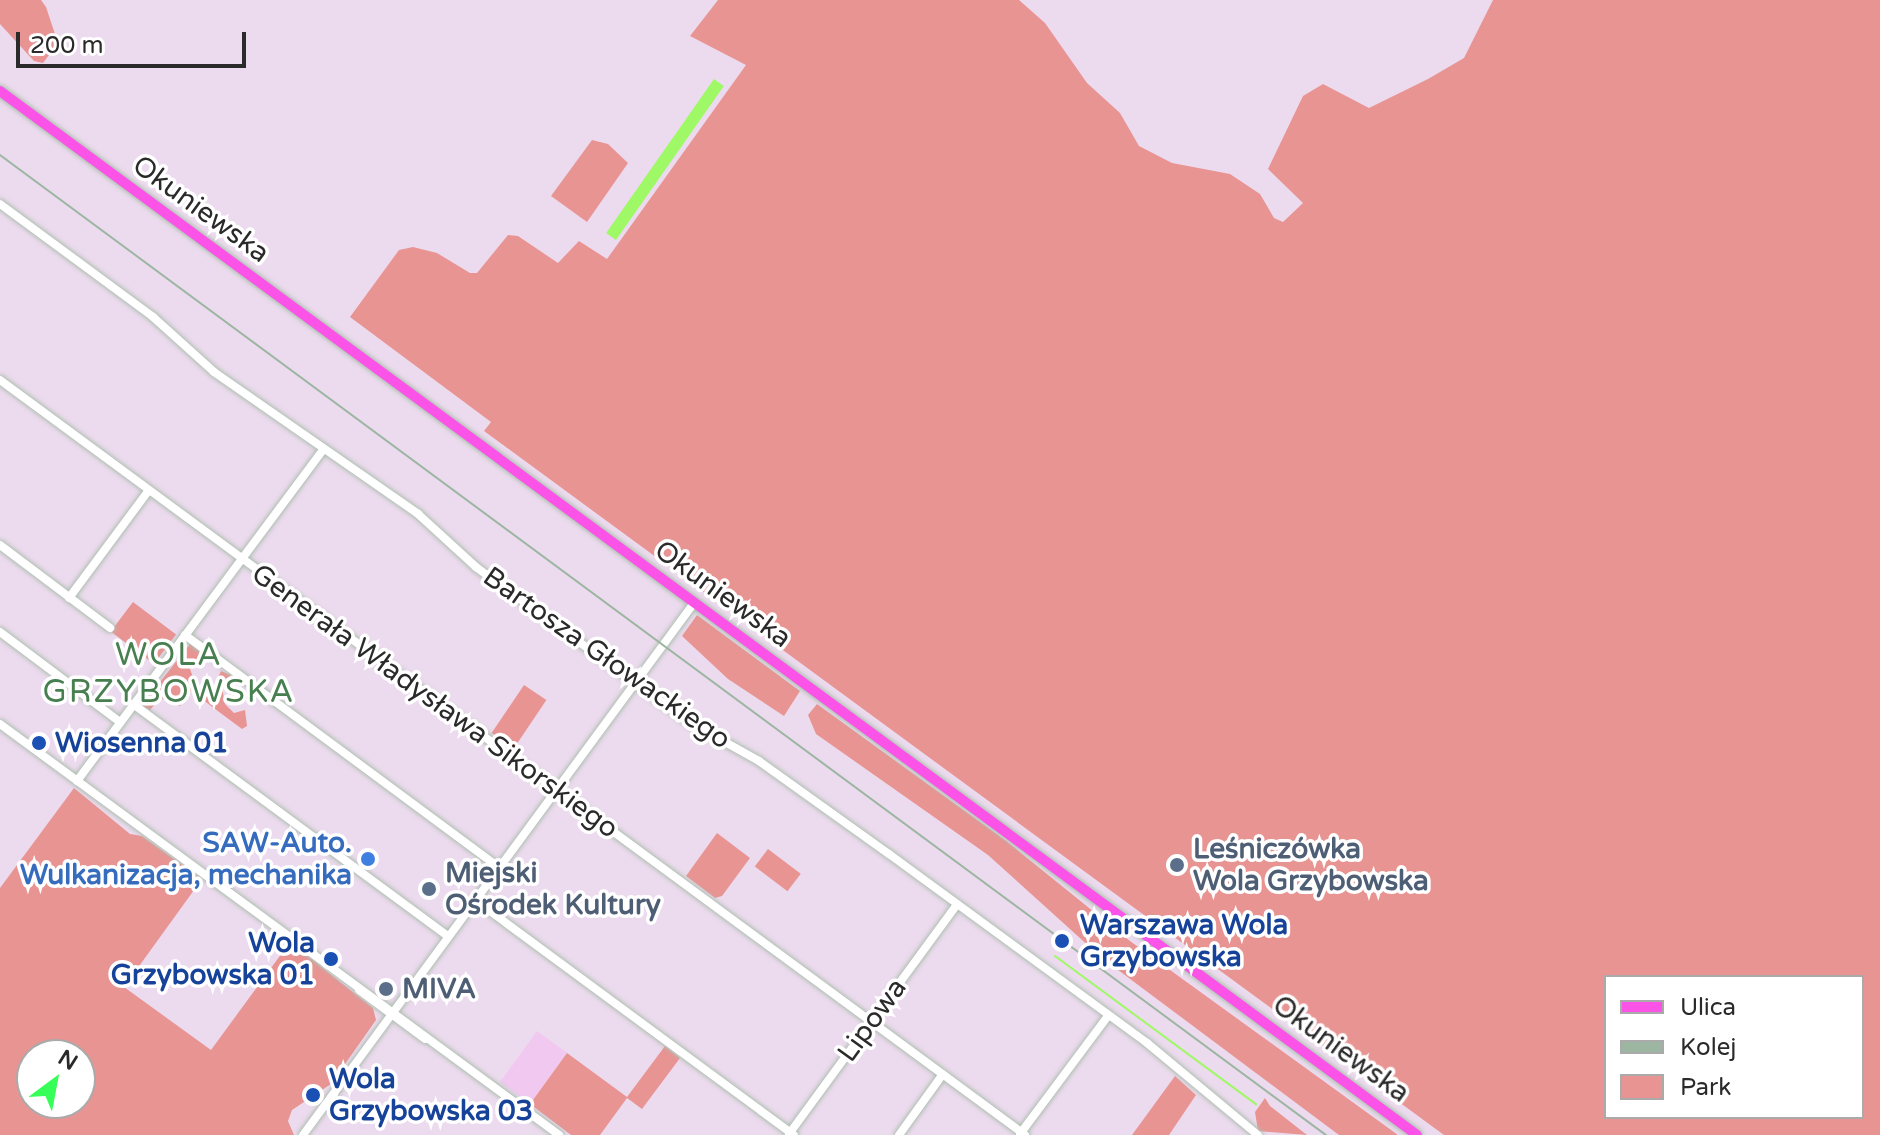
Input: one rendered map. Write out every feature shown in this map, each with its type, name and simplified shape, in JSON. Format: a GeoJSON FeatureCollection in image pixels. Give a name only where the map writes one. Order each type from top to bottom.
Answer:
{"type":"FeatureCollection","features":[{"type":"Feature","properties":{"kind":"main road","name":"Okuniewska"},"geometry":{"type":"LineString","coordinates":[[0,91],[1417,1135]]}},
{"type":"Feature","properties":{"kind":"street","name":"Bartosza Głowackiego"},"geometry":{"type":"LineString","coordinates":[[0,204],[322,451],[418,514],[476,567],[635,682],[785,779],[1108,1016],[1258,1135]]}},
{"type":"Feature","properties":{"kind":"street","name":"Generała Władysława Sikorskiego"},"geometry":{"type":"LineString","coordinates":[[0,380],[1022,1134]]}},
{"type":"Feature","properties":{"kind":"street"},"geometry":{"type":"LineString","coordinates":[[77,781],[322,451]]}},
{"type":"Feature","properties":{"kind":"street"},"geometry":{"type":"LineString","coordinates":[[69,598],[149,490]]}},
{"type":"Feature","properties":{"kind":"street"},"geometry":{"type":"LineString","coordinates":[[0,545],[110,628]]}},
{"type":"Feature","properties":{"kind":"street"},"geometry":{"type":"LineString","coordinates":[[303,1135],[694,603]]}},
{"type":"Feature","properties":{"kind":"street"},"geometry":{"type":"LineString","coordinates":[[0,632],[120,722]]}},
{"type":"Feature","properties":{"kind":"street"},"geometry":{"type":"LineString","coordinates":[[185,635],[500,868]]}},
{"type":"Feature","properties":{"kind":"street"},"geometry":{"type":"LineString","coordinates":[[133,704],[448,936]]}},
{"type":"Feature","properties":{"kind":"street"},"geometry":{"type":"LineString","coordinates":[[1,727],[559,1135]]}},
{"type":"Feature","properties":{"kind":"street"},"geometry":{"type":"LineString","coordinates":[[475,900],[791,1134]]}},
{"type":"Feature","properties":{"kind":"street","name":"Lipowa"},"geometry":{"type":"LineString","coordinates":[[791,1134],[956,906]]}},
{"type":"Feature","properties":{"kind":"street"},"geometry":{"type":"LineString","coordinates":[[1022,1134],[1108,1016]]}},
{"type":"Feature","properties":{"kind":"street"},"geometry":{"type":"LineString","coordinates":[[899,1135],[943,1074]]}},
{"type":"Feature","properties":{"kind":"shaded area"},"geometry":{"type":"Polygon","coordinates":[[[714,79],[724,86],[616,240],[606,233],[714,79]]]}},
{"type":"Feature","properties":{"kind":"shaded area"},"geometry":{"type":"Polygon","coordinates":[[[537,1031],[567,1053],[530,1104],[500,1082],[537,1031]]]}},
{"type":"Feature","properties":{"kind":"green space"},"geometry":{"type":"Polygon","coordinates":[[[0,0],[41,0],[46,7],[58,43],[43,63],[34,61],[0,24],[0,0]]]}},
{"type":"Feature","properties":{"kind":"green space"},"geometry":{"type":"Polygon","coordinates":[[[718,0],[1019,0],[1045,23],[1087,83],[1120,113],[1139,146],[1172,163],[1230,174],[1260,194],[1274,218],[1283,222],[1303,203],[1268,169],[1303,96],[1323,84],[1369,108],[1428,79],[1464,58],[1493,0],[1880,0],[1880,1135],[1444,1135],[484,431],[491,422],[350,317],[399,250],[413,247],[437,253],[470,273],[477,273],[508,235],[518,236],[558,263],[579,241],[607,259],[746,65],[690,36],[718,0]]]}},
{"type":"Feature","properties":{"kind":"green space"},"geometry":{"type":"Polygon","coordinates":[[[592,140],[608,144],[628,163],[587,222],[551,196],[592,140]]]}},
{"type":"Feature","properties":{"kind":"green space"},"geometry":{"type":"Polygon","coordinates":[[[133,602],[176,634],[154,664],[111,632],[133,602]]]}},
{"type":"Feature","properties":{"kind":"green space"},"geometry":{"type":"Polygon","coordinates":[[[697,615],[800,691],[784,716],[728,679],[682,636],[697,615]]]}},
{"type":"Feature","properties":{"kind":"green space"},"geometry":{"type":"Polygon","coordinates":[[[190,644],[205,656],[189,666],[195,683],[211,693],[221,671],[231,675],[222,687],[225,704],[234,713],[245,710],[247,726],[242,729],[191,691],[180,706],[160,698],[150,710],[141,706],[190,644]]]}},
{"type":"Feature","properties":{"kind":"green space"},"geometry":{"type":"Polygon","coordinates":[[[524,685],[546,700],[514,748],[492,733],[524,685]]]}},
{"type":"Feature","properties":{"kind":"green space"},"geometry":{"type":"Polygon","coordinates":[[[817,704],[1005,840],[1130,941],[1398,1135],[1339,1135],[1102,958],[988,855],[816,734],[808,715],[817,704]]]}},
{"type":"Feature","properties":{"kind":"green space"},"geometry":{"type":"Polygon","coordinates":[[[74,788],[130,834],[142,836],[202,879],[124,987],[211,1050],[290,942],[373,1008],[376,1020],[331,1084],[292,1110],[288,1121],[294,1135],[0,1135],[0,888],[74,788]]]}},
{"type":"Feature","properties":{"kind":"green space"},"geometry":{"type":"Polygon","coordinates":[[[717,833],[750,858],[722,896],[715,898],[686,876],[717,833]]]}},
{"type":"Feature","properties":{"kind":"green space"},"geometry":{"type":"Polygon","coordinates":[[[768,849],[801,874],[788,891],[755,867],[768,849]]]}},
{"type":"Feature","properties":{"kind":"green space"},"geometry":{"type":"Polygon","coordinates":[[[665,1046],[680,1058],[642,1109],[627,1098],[600,1135],[571,1135],[530,1104],[567,1053],[627,1097],[665,1046]]]}},
{"type":"Feature","properties":{"kind":"green space"},"geometry":{"type":"Polygon","coordinates":[[[1175,1076],[1196,1095],[1169,1135],[1132,1135],[1175,1076]]]}},
{"type":"Feature","properties":{"kind":"green space"},"geometry":{"type":"Polygon","coordinates":[[[1265,1098],[1270,1106],[1307,1135],[1258,1131],[1255,1112],[1265,1098]]]}},
{"type":"Feature","properties":{"kind":"waterway"},"geometry":{"type":"LineString","coordinates":[[1055,956],[1256,1104]]}},
{"type":"Feature","properties":{"kind":"railway"},"geometry":{"type":"LineString","coordinates":[[0,155],[1326,1135]]}},
{"type":"Feature","properties":{"kind":"place","name":"Wiosenna 01"},"geometry":{"type":"Point","coordinates":[39,743]}},
{"type":"Feature","properties":{"kind":"place","name":"SAW-Auto. Wulkanizacja, mechanika"},"geometry":{"type":"Point","coordinates":[368,859]}},
{"type":"Feature","properties":{"kind":"place","name":"Leśniczówka Wola Grzybowska"},"geometry":{"type":"Point","coordinates":[1177,865]}},
{"type":"Feature","properties":{"kind":"place","name":"Miejski Ośrodek Kultury"},"geometry":{"type":"Point","coordinates":[429,889]}},
{"type":"Feature","properties":{"kind":"place","name":"Warszawa Wola Grzybowska"},"geometry":{"type":"Point","coordinates":[1062,941]}},
{"type":"Feature","properties":{"kind":"place","name":"Wola Grzybowska 01"},"geometry":{"type":"Point","coordinates":[331,959]}},
{"type":"Feature","properties":{"kind":"place","name":"MIVA"},"geometry":{"type":"Point","coordinates":[386,989]}},
{"type":"Feature","properties":{"kind":"place","name":"Wola Grzybowska 03"},"geometry":{"type":"Point","coordinates":[313,1095]}},
{"type":"Feature","properties":{"kind":"district","name":"WOLA GRZYBOWSKA"},"geometry":{"type":"Point","coordinates":[169,674]}}]}
